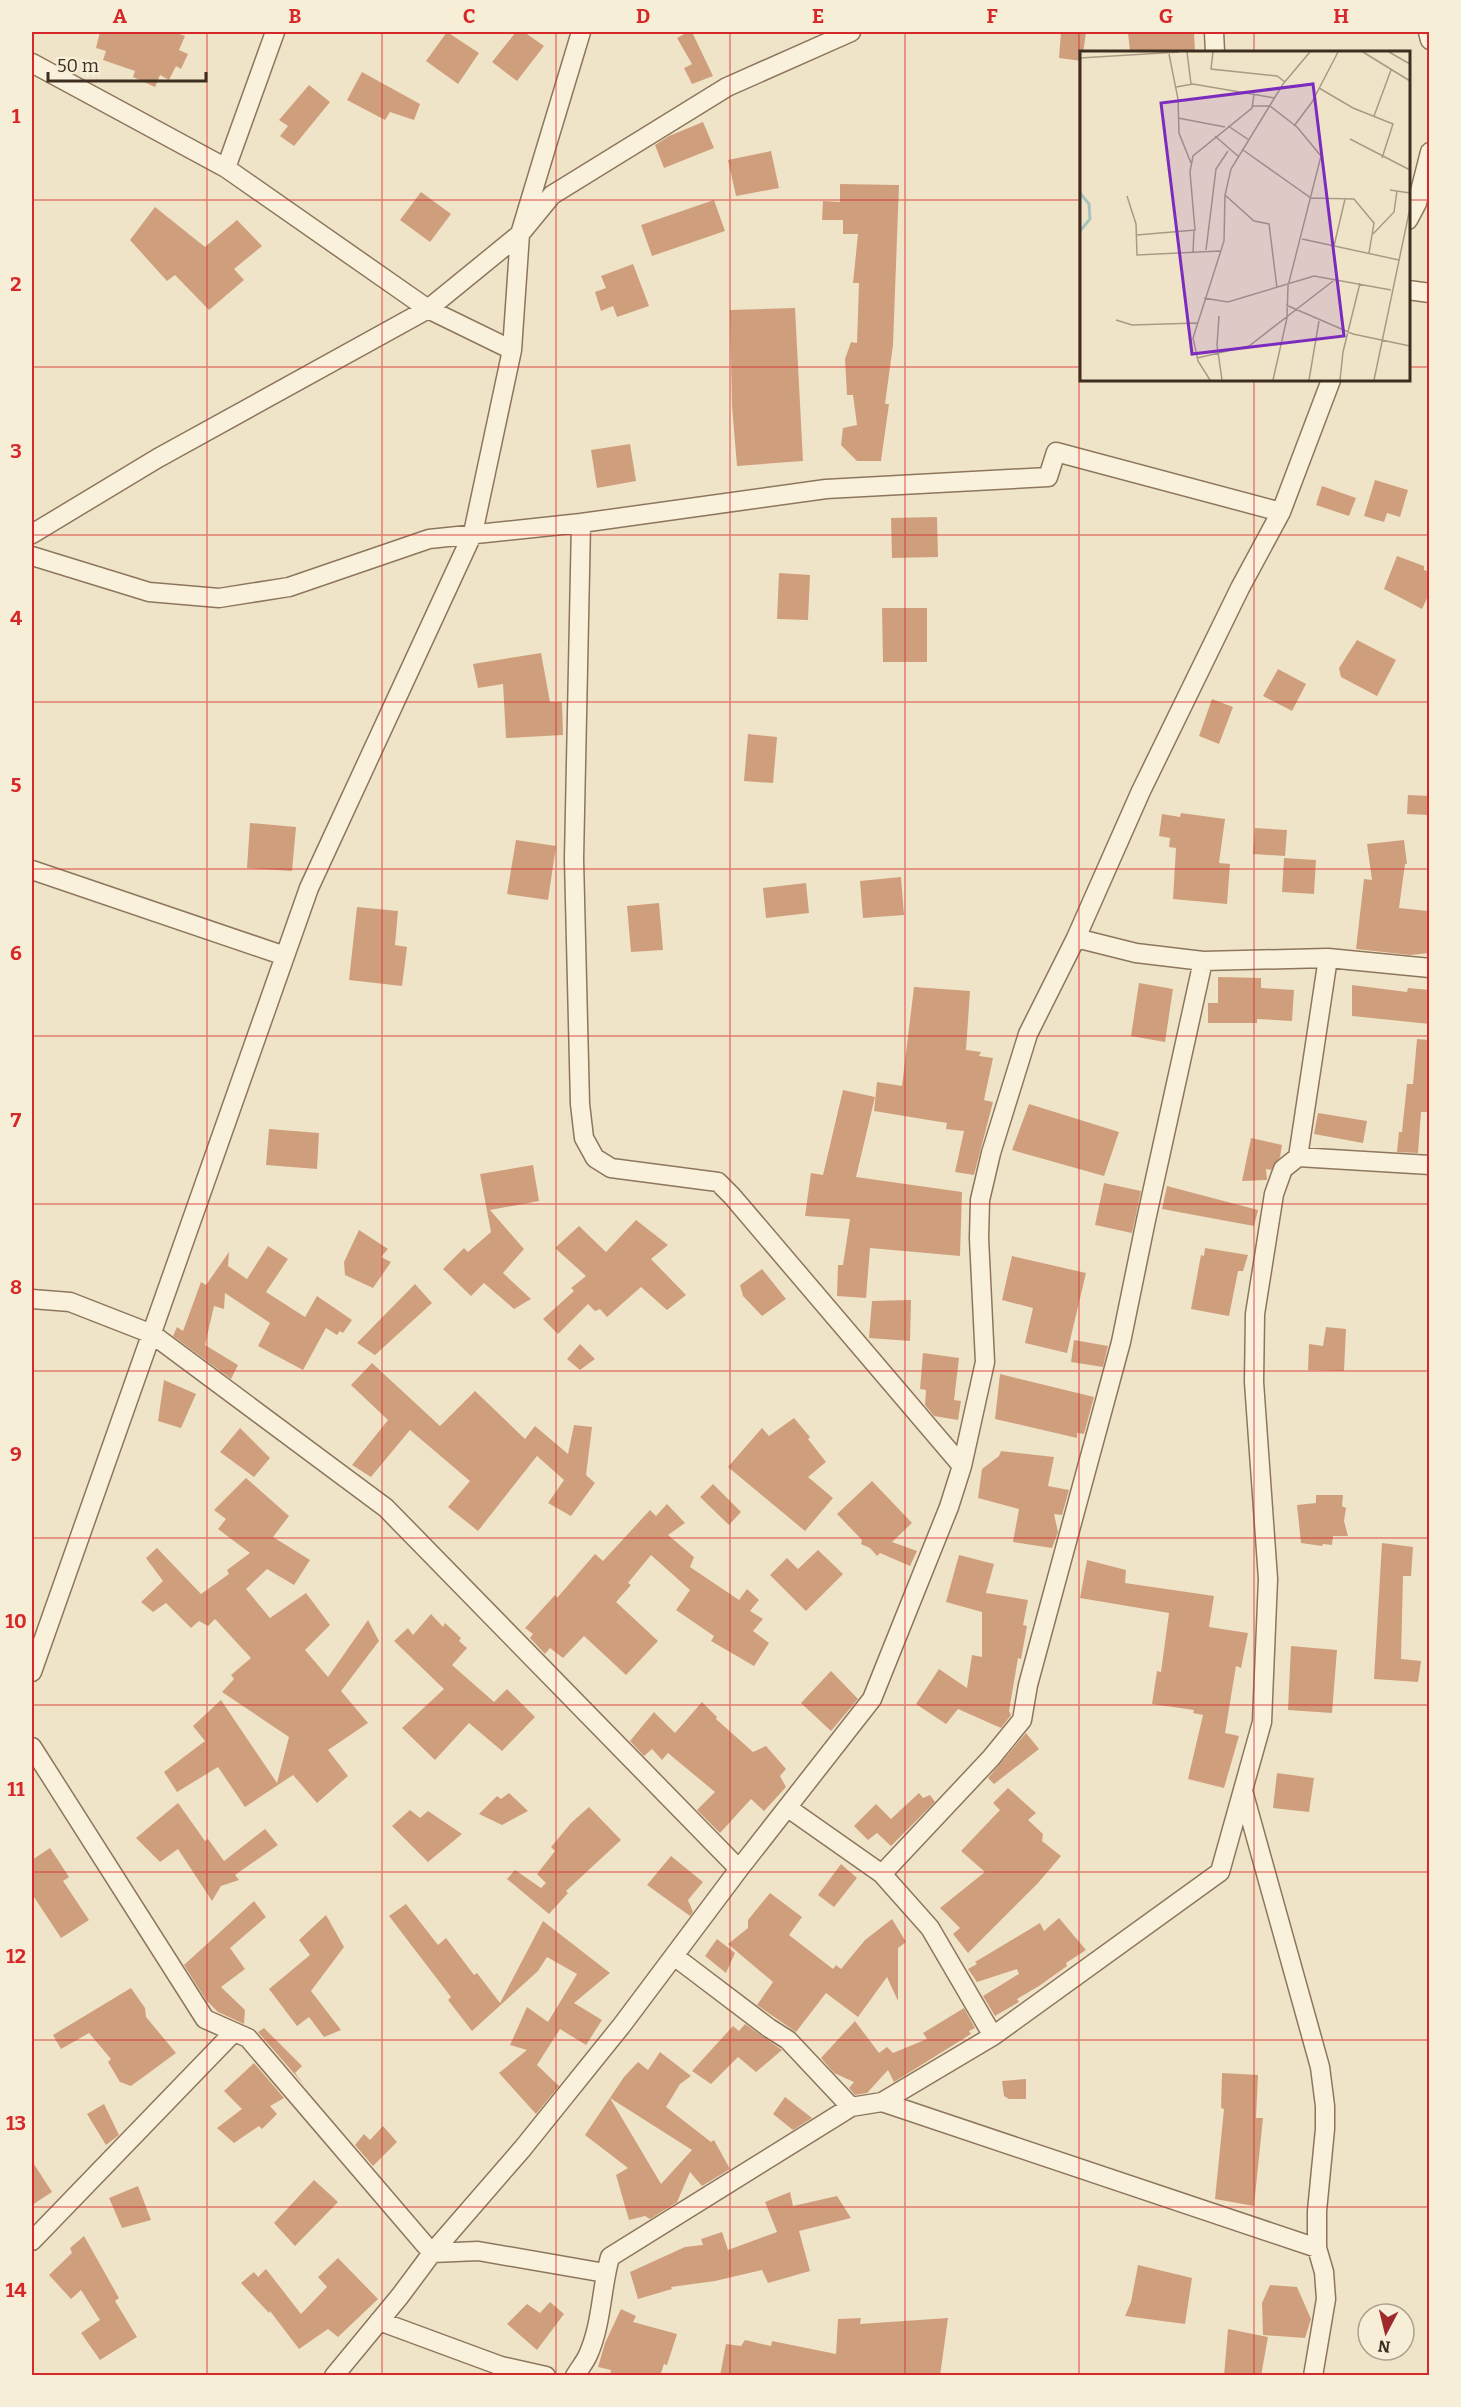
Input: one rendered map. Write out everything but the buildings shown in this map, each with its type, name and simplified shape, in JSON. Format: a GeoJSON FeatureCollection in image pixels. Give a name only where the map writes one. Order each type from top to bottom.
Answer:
{"type":"FeatureCollection","features":[{"type":"Feature","properties":{"kind":"street"},"geometry":{"type":"LineString","coordinates":[[226,168],[275,32]]}},
{"type":"Feature","properties":{"kind":"street"},"geometry":{"type":"LineString","coordinates":[[32,1672],[309,888],[473,533],[512,350],[520,234],[581,32]]}},
{"type":"Feature","properties":{"kind":"street"},"geometry":{"type":"LineString","coordinates":[[32,534],[158,458],[428,309],[520,234],[552,195],[727,87],[851,32]]}},
{"type":"Feature","properties":{"kind":"street"},"geometry":{"type":"LineString","coordinates":[[1214,32],[1215,51]]}},
{"type":"Feature","properties":{"kind":"street"},"geometry":{"type":"LineString","coordinates":[[1428,32],[1430,40]]}},
{"type":"Feature","properties":{"kind":"street"},"geometry":{"type":"LineString","coordinates":[[32,63],[226,168],[428,309],[512,350]]}},
{"type":"Feature","properties":{"kind":"street"},"geometry":{"type":"LineString","coordinates":[[1410,216],[1416,203],[1430,152]]}},
{"type":"Feature","properties":{"kind":"street"},"geometry":{"type":"LineString","coordinates":[[1410,290],[1430,292]]}},
{"type":"Feature","properties":{"kind":"street"},"geometry":{"type":"LineString","coordinates":[[334,2376],[432,2253],[523,2148],[873,1699],[949,1507],[962,1466],[985,1362],[979,1238],[980,1200],[991,1153],[1028,1034],[1076,938],[1146,780],[1240,588],[1281,512],[1331,381]]}},
{"type":"Feature","properties":{"kind":"street"},"geometry":{"type":"LineString","coordinates":[[32,556],[149,592],[219,598],[289,587],[429,539],[580,523],[826,489],[1048,477],[1056,453],[1281,512]]}},
{"type":"Feature","properties":{"kind":"street"},"geometry":{"type":"LineString","coordinates":[[580,523],[574,859],[580,1104],[584,1138],[595,1158],[611,1168],[718,1182],[962,1466]]}},
{"type":"Feature","properties":{"kind":"street"},"geometry":{"type":"LineString","coordinates":[[32,870],[285,956]]}},
{"type":"Feature","properties":{"kind":"street"},"geometry":{"type":"LineString","coordinates":[[1076,938],[1136,953],[1203,961],[1328,958],[1430,968]]}},
{"type":"Feature","properties":{"kind":"street"},"geometry":{"type":"LineString","coordinates":[[1298,1157],[1328,958]]}},
{"type":"Feature","properties":{"kind":"street"},"geometry":{"type":"LineString","coordinates":[[882,1874],[991,1758],[1022,1720],[1028,1686],[1121,1342],[1203,961]]}},
{"type":"Feature","properties":{"kind":"street"},"geometry":{"type":"LineString","coordinates":[[575,2376],[588,2356],[597,2329],[605,2273],[610,2257],[851,2107],[882,2102],[993,2036],[1220,1872],[1262,1722],[1268,1579],[1254,1382],[1255,1314],[1274,1194],[1283,1168],[1298,1157],[1430,1165]]}},
{"type":"Feature","properties":{"kind":"street"},"geometry":{"type":"LineString","coordinates":[[32,1299],[70,1302],[152,1334],[386,1508],[740,1869]]}},
{"type":"Feature","properties":{"kind":"street"},"geometry":{"type":"LineString","coordinates":[[32,1747],[205,2019],[232,2033],[248,2038],[432,2253]]}},
{"type":"Feature","properties":{"kind":"street"},"geometry":{"type":"LineString","coordinates":[[1243,1791],[1320,2067],[1325,2129],[1317,2211],[1317,2247],[1324,2271],[1326,2299],[1313,2376]]}},
{"type":"Feature","properties":{"kind":"street"},"geometry":{"type":"LineString","coordinates":[[788,1808],[882,1874],[930,1928],[993,2036]]}},
{"type":"Feature","properties":{"kind":"street"},"geometry":{"type":"LineString","coordinates":[[674,1956],[788,2040],[851,2107]]}},
{"type":"Feature","properties":{"kind":"street"},"geometry":{"type":"LineString","coordinates":[[32,2241],[232,2033]]}},
{"type":"Feature","properties":{"kind":"street"},"geometry":{"type":"LineString","coordinates":[[882,2102],[1317,2247]]}},
{"type":"Feature","properties":{"kind":"street"},"geometry":{"type":"LineString","coordinates":[[432,2253],[478,2251],[605,2273]]}},
{"type":"Feature","properties":{"kind":"street"},"geometry":{"type":"LineString","coordinates":[[379,2321],[501,2366],[546,2376]]}}]}
